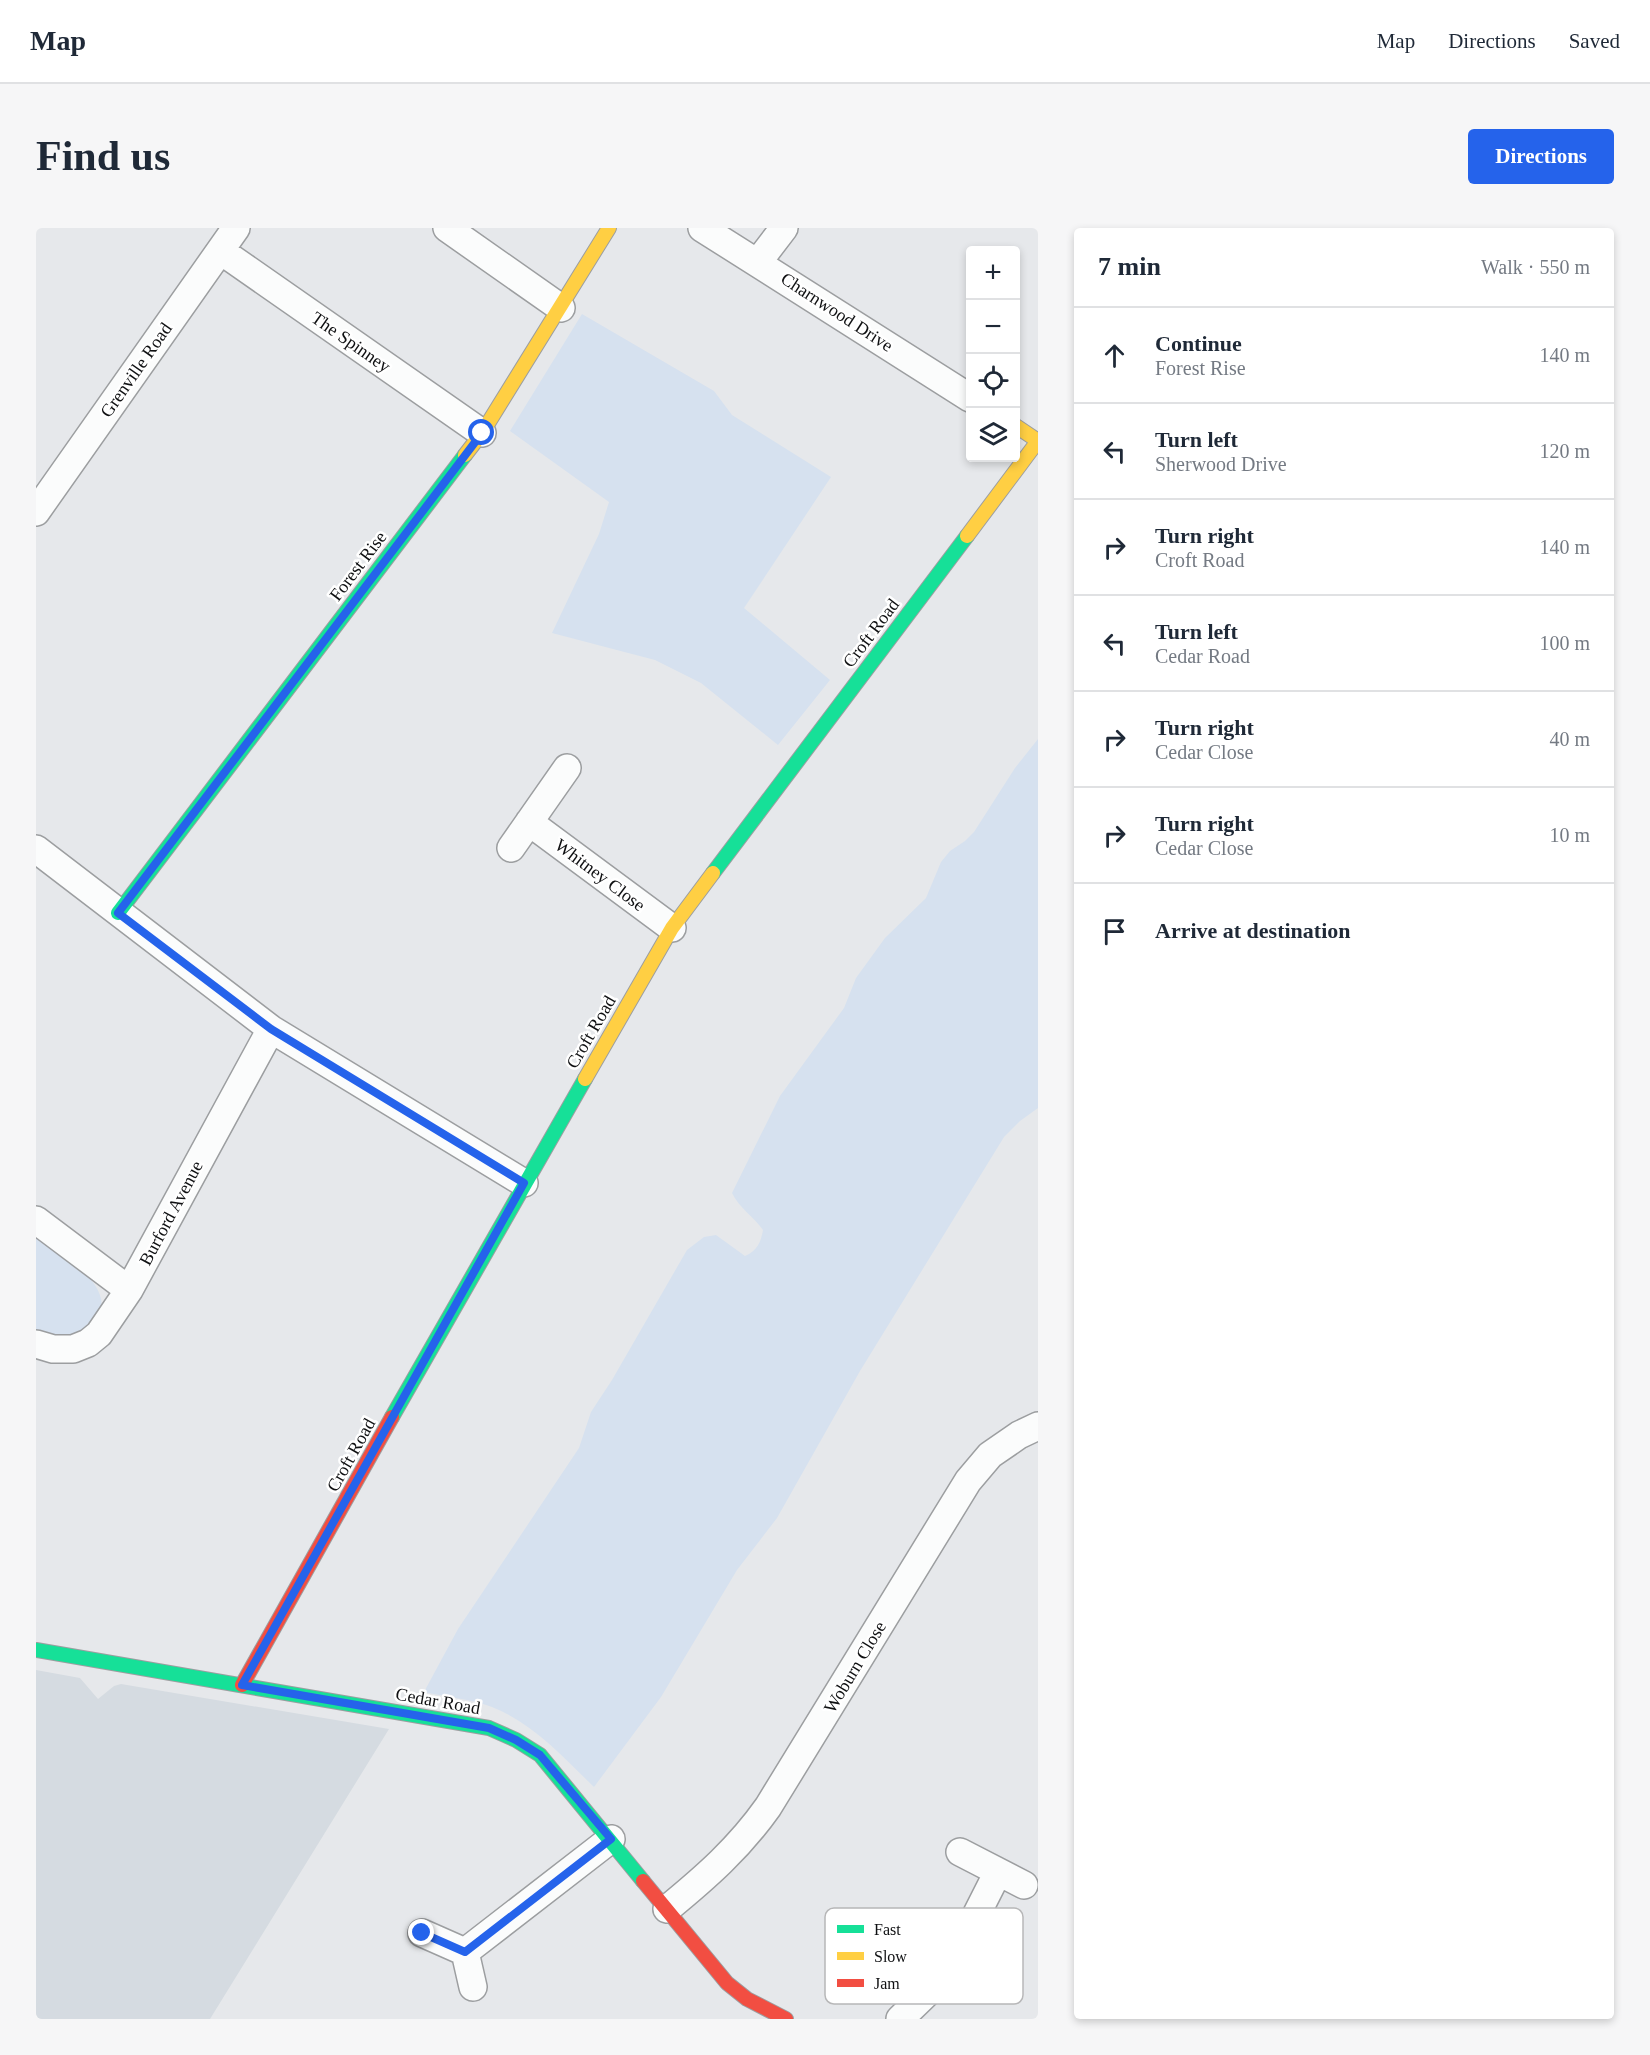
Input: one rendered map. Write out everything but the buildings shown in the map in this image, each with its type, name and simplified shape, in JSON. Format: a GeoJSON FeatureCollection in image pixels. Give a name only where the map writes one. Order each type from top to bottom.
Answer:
{"type":"FeatureCollection","features":[{"type":"Feature","properties":{"kind":"street","name":"Grenville Road"},"geometry":{"type":"LineString","coordinates":[[36,512],[236,228]]}},
{"type":"Feature","properties":{"kind":"street"},"geometry":{"type":"LineString","coordinates":[[447,228],[561,308]]}},
{"type":"Feature","properties":{"kind":"street","name":"Forest Rise"},"geometry":{"type":"LineString","coordinates":[[118,913],[482,433],[609,228]]}},
{"type":"Feature","properties":{"kind":"street","name":"Charnwood Drive"},"geometry":{"type":"LineString","coordinates":[[702,228],[966,395]]}},
{"type":"Feature","properties":{"kind":"street"},"geometry":{"type":"LineString","coordinates":[[758,262],[784,228]]}},
{"type":"Feature","properties":{"kind":"street","name":"The Spinney"},"geometry":{"type":"LineString","coordinates":[[221,251],[482,433]]}},
{"type":"Feature","properties":{"kind":"street"},"geometry":{"type":"LineString","coordinates":[[1020,429],[1038,441]]}},
{"type":"Feature","properties":{"kind":"street","name":"Croft Road"},"geometry":{"type":"LineString","coordinates":[[242,1685],[524,1183],[672,928],[1038,441]]}},
{"type":"Feature","properties":{"kind":"street"},"geometry":{"type":"LineString","coordinates":[[511,848],[567,768]]}},
{"type":"Feature","properties":{"kind":"street","name":"Whitney Close"},"geometry":{"type":"LineString","coordinates":[[529,822],[672,928]]}},
{"type":"Feature","properties":{"kind":"street"},"geometry":{"type":"LineString","coordinates":[[36,849],[271,1029],[524,1183]]}},
{"type":"Feature","properties":{"kind":"street","name":"Burford Avenue"},"geometry":{"type":"LineString","coordinates":[[36,1344],[53,1349],[72,1349],[88,1343],[99,1334],[129,1290],[271,1029]]}},
{"type":"Feature","properties":{"kind":"street"},"geometry":{"type":"LineString","coordinates":[[36,1220],[129,1290]]}},
{"type":"Feature","properties":{"kind":"street","name":"Woburn Close"},"geometry":{"type":"LineString","coordinates":[[668,1909],[713,1872],[752,1830],[841,1691],[968,1481],[990,1455],[1018,1435],[1038,1426]]}},
{"type":"Feature","properties":{"kind":"street","name":"Cedar Road"},"geometry":{"type":"LineString","coordinates":[[36,1650],[489,1728],[516,1740],[540,1755],[728,1983],[747,1999],[786,2019]]}},
{"type":"Feature","properties":{"kind":"street"},"geometry":{"type":"LineString","coordinates":[[465,1952],[611,1839]]}},
{"type":"Feature","properties":{"kind":"street"},"geometry":{"type":"LineString","coordinates":[[960,1852],[1024,1886]]}},
{"type":"Feature","properties":{"kind":"street"},"geometry":{"type":"LineString","coordinates":[[980,1908],[998,1872]]}},
{"type":"Feature","properties":{"kind":"street"},"geometry":{"type":"LineString","coordinates":[[422,1933],[465,1952]]}},
{"type":"Feature","properties":{"kind":"street"},"geometry":{"type":"LineString","coordinates":[[465,1952],[472,1987]]}},
{"type":"Feature","properties":{"kind":"street"},"geometry":{"type":"LineString","coordinates":[[900,2019],[915,2004]]}},
{"type":"Feature","properties":{"kind":"shaded area"},"geometry":{"type":"Polygon","coordinates":[[[582,314],[714,391],[732,415],[831,477],[744,608],[830,680],[778,745],[701,683],[655,660],[552,633],[599,534],[609,502],[510,431],[582,314]]]}},
{"type":"Feature","properties":{"kind":"shaded area"},"geometry":{"type":"Polygon","coordinates":[[[1038,739],[1038,1108],[1004,1137],[860,1371],[777,1518],[737,1570],[661,1697],[594,1787],[534,1731],[507,1714],[476,1702],[424,1692],[458,1629],[579,1448],[591,1412],[687,1250],[704,1237],[716,1235],[745,1256],[758,1246],[763,1230],[732,1193],[780,1096],[844,1008],[856,978],[885,938],[926,898],[941,862],[950,851],[974,832],[1015,768],[1038,739]]]}},
{"type":"Feature","properties":{"kind":"shaded area"},"geometry":{"type":"Polygon","coordinates":[[[36,1236],[70,1260],[93,1282],[100,1294],[102,1306],[97,1318],[78,1338],[36,1335],[36,1236]]]}},
{"type":"Feature","properties":{"kind":"shaded area"},"geometry":{"type":"Polygon","coordinates":[[[36,1670],[80,1678],[98,1699],[114,1686],[121,1684],[389,1729],[210,2019],[36,2019],[36,1670]]]}},
{"type":"Feature","properties":{"kind":"traffic: fast"},"geometry":{"type":"LineString","coordinates":[[118,913],[465,455]]}},
{"type":"Feature","properties":{"kind":"traffic: fast"},"geometry":{"type":"LineString","coordinates":[[713,873],[967,536]]}},
{"type":"Feature","properties":{"kind":"traffic: fast"},"geometry":{"type":"LineString","coordinates":[[392,1417],[585,1079]]}},
{"type":"Feature","properties":{"kind":"traffic: fast"},"geometry":{"type":"LineString","coordinates":[[36,1650],[489,1728],[516,1740],[540,1755],[643,1881]]}},
{"type":"Feature","properties":{"kind":"traffic: slow"},"geometry":{"type":"LineString","coordinates":[[465,455],[482,433],[609,228]]}},
{"type":"Feature","properties":{"kind":"traffic: slow"},"geometry":{"type":"LineString","coordinates":[[967,536],[1038,441],[1020,429]]}},
{"type":"Feature","properties":{"kind":"traffic: slow"},"geometry":{"type":"LineString","coordinates":[[585,1079],[672,928],[713,873]]}},
{"type":"Feature","properties":{"kind":"traffic: jam"},"geometry":{"type":"LineString","coordinates":[[242,1685],[392,1417]]}},
{"type":"Feature","properties":{"kind":"traffic: jam"},"geometry":{"type":"LineString","coordinates":[[643,1881],[727,1983],[747,1999],[786,2019]]}},
{"type":"Feature","properties":{"kind":"route"},"geometry":{"type":"LineString","coordinates":[[422,1933],[465,1952],[611,1839],[540,1755],[516,1740],[489,1728],[242,1685],[524,1183],[271,1029],[118,913],[482,433]]}}]}
